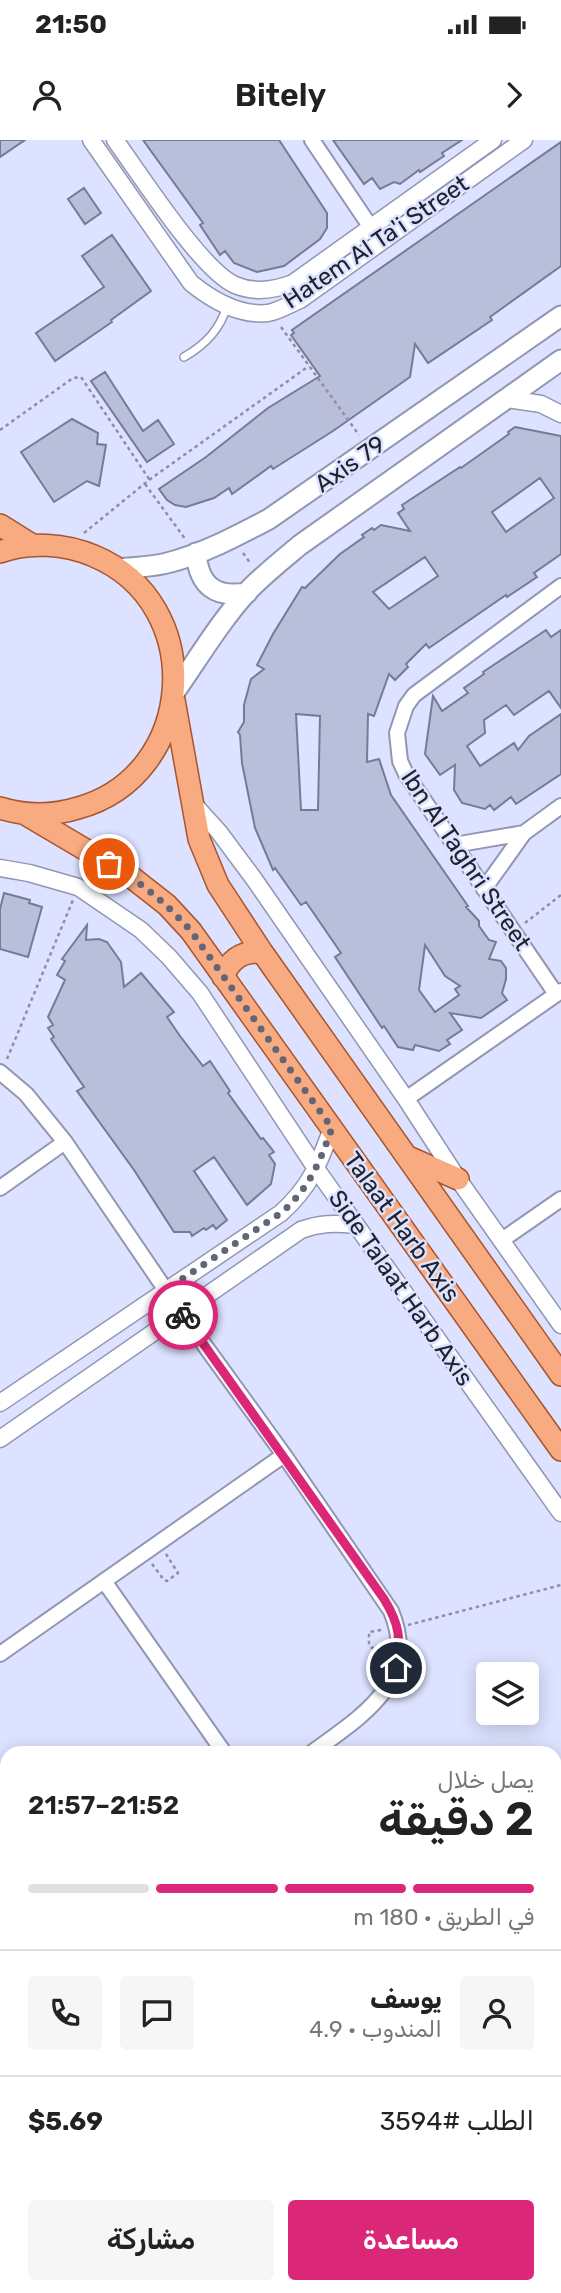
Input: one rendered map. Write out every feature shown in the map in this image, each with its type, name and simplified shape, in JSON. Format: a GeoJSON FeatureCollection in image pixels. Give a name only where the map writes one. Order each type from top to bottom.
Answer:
{"type":"FeatureCollection","features":[{"type":"Feature","properties":{"kind":"main road","name":"Axis 79"},"geometry":{"type":"LineString","coordinates":[[118,569],[166,563],[196,553],[233,538],[287,508],[561,316]]}},
{"type":"Feature","properties":{"kind":"main road","name":"Axis 79"},"geometry":{"type":"LineString","coordinates":[[174,697],[226,619],[247,593],[300,545],[561,360]]}},
{"type":"Feature","properties":{"kind":"main road"},"geometry":{"type":"LineString","coordinates":[[0,525],[32,545]]}},
{"type":"Feature","properties":{"kind":"main road"},"geometry":{"type":"LineString","coordinates":[[0,552],[32,545],[67,547],[102,559],[118,569],[151,603],[168,637],[174,665],[174,697],[164,733],[147,762],[122,787],[93,804],[60,813],[10,813]]}},
{"type":"Feature","properties":{"kind":"main road"},"geometry":{"type":"LineString","coordinates":[[196,553],[197,569],[205,582],[217,592],[232,595],[247,593]]}},
{"type":"Feature","properties":{"kind":"main road","name":"Talaat Harb Axis"},"geometry":{"type":"LineString","coordinates":[[174,697],[198,839],[218,884],[262,953],[561,1375]]}},
{"type":"Feature","properties":{"kind":"main road","name":"Talaat Harb Axis"},"geometry":{"type":"LineString","coordinates":[[10,813],[130,876],[167,905],[191,931],[561,1450]]}},
{"type":"Feature","properties":{"kind":"main road"},"geometry":{"type":"LineString","coordinates":[[223,977],[233,960],[242,954],[262,953]]}},
{"type":"Feature","properties":{"kind":"main road"},"geometry":{"type":"LineString","coordinates":[[403,1154],[458,1179]]}},
{"type":"Feature","properties":{"kind":"street","name":"Hatem Al Ta'i Street"},"geometry":{"type":"LineString","coordinates":[[91,140],[191,283],[208,297],[257,313],[271,313],[300,300],[376,234],[493,140]]}},
{"type":"Feature","properties":{"kind":"street","name":"Hatem Al Ta'i Street"},"geometry":{"type":"LineString","coordinates":[[115,140],[192,245],[214,270],[236,285],[267,290],[293,283],[524,140]]}},
{"type":"Feature","properties":{"kind":"street"},"geometry":{"type":"LineString","coordinates":[[312,140],[376,234]]}},
{"type":"Feature","properties":{"kind":"street"},"geometry":{"type":"LineString","coordinates":[[507,399],[541,404],[561,414]]}},
{"type":"Feature","properties":{"kind":"street","name":"Ibn Al Taghri Street"},"geometry":{"type":"LineString","coordinates":[[559,993],[406,774],[400,761],[397,733],[406,706],[425,685],[561,586]]}},
{"type":"Feature","properties":{"kind":"street"},"geometry":{"type":"LineString","coordinates":[[191,801],[247,869],[561,1325]]}},
{"type":"Feature","properties":{"kind":"street"},"geometry":{"type":"LineString","coordinates":[[484,888],[524,833],[561,806]]}},
{"type":"Feature","properties":{"kind":"street"},"geometry":{"type":"LineString","coordinates":[[454,845],[524,833]]}},
{"type":"Feature","properties":{"kind":"street","name":"Side Talaat Harb Axis"},"geometry":{"type":"LineString","coordinates":[[0,868],[78,887],[141,930],[169,957],[200,993],[355,1225],[561,1513]]}},
{"type":"Feature","properties":{"kind":"street"},"geometry":{"type":"LineString","coordinates":[[406,1098],[559,993]]}},
{"type":"Feature","properties":{"kind":"street"},"geometry":{"type":"LineString","coordinates":[[1,1073],[26,1094],[65,1142],[182,1314],[384,1599],[398,1628],[400,1645],[396,1668],[386,1690],[371,1708],[321,1746]]}},
{"type":"Feature","properties":{"kind":"street"},"geometry":{"type":"LineString","coordinates":[[0,1403],[281,1213],[295,1201],[317,1170],[332,1128]]}},
{"type":"Feature","properties":{"kind":"street"},"geometry":{"type":"LineString","coordinates":[[0,1188],[65,1142]]}},
{"type":"Feature","properties":{"kind":"street"},"geometry":{"type":"LineString","coordinates":[[502,1240],[561,1199]]}},
{"type":"Feature","properties":{"kind":"street"},"geometry":{"type":"LineString","coordinates":[[0,1438],[300,1230],[316,1224],[355,1225]]}},
{"type":"Feature","properties":{"kind":"street"},"geometry":{"type":"LineString","coordinates":[[0,1654],[284,1455]]}},
{"type":"Feature","properties":{"kind":"street"},"geometry":{"type":"LineString","coordinates":[[104,1581],[219,1746]]}},
{"type":"Feature","properties":{"kind":"lane"},"geometry":{"type":"LineString","coordinates":[[184,357],[208,340],[217,329],[227,305]]}},
{"type":"Feature","properties":{"kind":"path"},"geometry":{"type":"LineString","coordinates":[[271,313],[370,450]]}},
{"type":"Feature","properties":{"kind":"path"},"geometry":{"type":"LineString","coordinates":[[67,547],[149,480],[309,366]]}},
{"type":"Feature","properties":{"kind":"path"},"geometry":{"type":"LineString","coordinates":[[0,430],[73,378],[81,377],[149,480]]}},
{"type":"Feature","properties":{"kind":"path"},"geometry":{"type":"LineString","coordinates":[[145,484],[196,553]]}},
{"type":"Feature","properties":{"kind":"path"},"geometry":{"type":"LineString","coordinates":[[233,538],[261,579]]}},
{"type":"Feature","properties":{"kind":"path"},"geometry":{"type":"LineString","coordinates":[[1,1073],[78,887]]}},
{"type":"Feature","properties":{"kind":"path"},"geometry":{"type":"LineString","coordinates":[[514,932],[561,895]]}},
{"type":"Feature","properties":{"kind":"path"},"geometry":{"type":"LineString","coordinates":[[144,1553],[163,1580],[167,1581],[177,1575],[178,1570],[158,1543]]}},
{"type":"Feature","properties":{"kind":"path"},"geometry":{"type":"LineString","coordinates":[[400,1645],[372,1648],[369,1645],[369,1632],[398,1628],[561,1586]]}},
{"type":"Feature","properties":{"kind":"building"},"geometry":{"type":"Polygon","coordinates":[[[0,140],[25,140],[0,157],[0,140]]]}},
{"type":"Feature","properties":{"kind":"building"},"geometry":{"type":"Polygon","coordinates":[[[143,140],[279,140],[327,213],[327,228],[320,239],[284,266],[257,272],[234,263],[225,251],[220,255],[200,225],[203,223],[143,140]]]}},
{"type":"Feature","properties":{"kind":"building"},"geometry":{"type":"Polygon","coordinates":[[[333,140],[462,140],[442,153],[444,156],[400,184],[394,182],[380,189],[372,178],[364,184],[333,140]]]}},
{"type":"Feature","properties":{"kind":"building"},"geometry":{"type":"Polygon","coordinates":[[[561,142],[561,266],[490,317],[492,320],[428,363],[415,344],[410,377],[333,431],[273,469],[271,466],[232,494],[229,488],[214,498],[186,507],[167,500],[159,489],[206,457],[268,408],[320,376],[291,335],[294,333],[292,330],[561,142]]]}},
{"type":"Feature","properties":{"kind":"building"},"geometry":{"type":"Polygon","coordinates":[[[84,188],[101,213],[85,224],[68,199],[84,188]]]}},
{"type":"Feature","properties":{"kind":"building"},"geometry":{"type":"Polygon","coordinates":[[[112,235],[151,291],[55,361],[36,333],[104,287],[82,256],[112,235]]]}},
{"type":"Feature","properties":{"kind":"building"},"geometry":{"type":"Polygon","coordinates":[[[105,372],[143,431],[158,420],[174,444],[147,462],[91,381],[105,372]]]}},
{"type":"Feature","properties":{"kind":"building"},"geometry":{"type":"Polygon","coordinates":[[[72,419],[98,433],[97,444],[106,445],[99,486],[87,481],[54,502],[21,452],[72,419]]]}},
{"type":"Feature","properties":{"kind":"building"},"geometry":{"type":"Polygon","coordinates":[[[515,427],[561,436],[561,554],[534,573],[537,577],[507,597],[506,595],[429,648],[426,644],[406,664],[408,667],[395,680],[389,674],[374,716],[368,714],[367,762],[379,759],[391,795],[468,906],[466,907],[479,921],[479,926],[489,940],[496,942],[489,959],[501,961],[506,968],[502,993],[507,1000],[481,1018],[450,1013],[462,1030],[447,1040],[450,1044],[439,1051],[415,1045],[413,1050],[398,1047],[384,1026],[382,1028],[335,957],[341,953],[306,902],[301,905],[275,868],[273,870],[255,828],[238,732],[244,722],[244,705],[251,679],[264,669],[257,665],[302,587],[305,588],[372,528],[374,530],[381,525],[410,531],[398,513],[404,509],[402,505],[461,468],[509,434],[515,427]],[[540,478],[492,512],[506,532],[554,498],[540,478]],[[425,557],[373,592],[389,609],[438,576],[425,557]],[[296,714],[301,810],[318,810],[320,716],[296,714]],[[425,945],[419,990],[435,1012],[459,995],[455,989],[460,986],[445,976],[425,945]]]}},
{"type":"Feature","properties":{"kind":"building"},"geometry":{"type":"Polygon","coordinates":[[[546,630],[551,637],[561,630],[561,708],[549,691],[514,715],[506,705],[484,720],[485,733],[467,746],[480,766],[514,743],[518,750],[529,736],[561,714],[561,774],[516,804],[511,797],[494,810],[490,805],[485,809],[462,803],[454,790],[455,765],[440,775],[425,754],[433,696],[442,711],[468,693],[464,688],[484,674],[483,672],[546,630]]]}},
{"type":"Feature","properties":{"kind":"building"},"geometry":{"type":"Polygon","coordinates":[[[4,893],[30,900],[29,903],[42,907],[28,957],[0,949],[0,909],[4,893]]]}},
{"type":"Feature","properties":{"kind":"building"},"geometry":{"type":"Polygon","coordinates":[[[87,925],[86,940],[99,939],[107,942],[121,962],[124,987],[141,973],[174,1012],[167,1017],[180,1036],[203,1066],[210,1061],[230,1091],[228,1093],[261,1139],[263,1138],[274,1152],[269,1155],[275,1164],[271,1184],[247,1205],[214,1157],[194,1171],[227,1220],[216,1229],[213,1225],[192,1236],[190,1232],[174,1232],[134,1170],[77,1091],[84,1087],[51,1039],[54,1037],[48,1028],[53,1025],[48,1017],[65,980],[57,975],[65,961],[62,959],[87,925]]]}},
{"type":"Feature","properties":{"kind":"way so far"},"geometry":{"type":"LineString","coordinates":[[109,864],[130,876],[167,905],[191,931],[332,1128],[317,1170],[295,1201],[167,1289],[183,1315]]}},
{"type":"Feature","properties":{"kind":"route"},"geometry":{"type":"LineString","coordinates":[[183,1315],[384,1599],[398,1628],[400,1645],[396,1668]]}}]}
